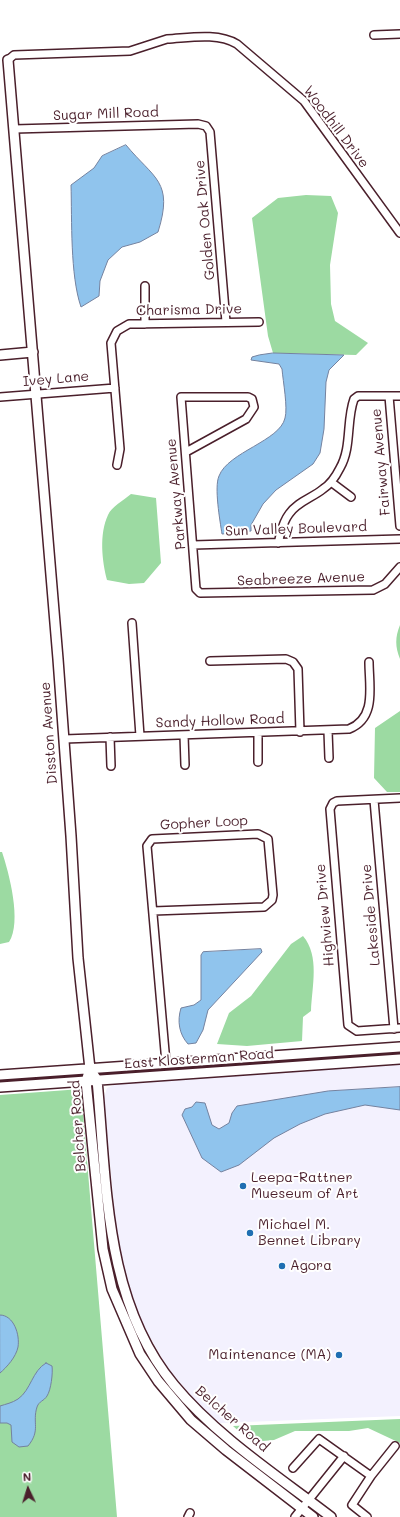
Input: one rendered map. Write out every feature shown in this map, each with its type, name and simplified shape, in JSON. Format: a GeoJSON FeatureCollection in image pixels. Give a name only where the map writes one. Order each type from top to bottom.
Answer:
{"type":"FeatureCollection","features":[{"type":"Feature","properties":{"kind":"main road","name":"Disston Avenue"},"geometry":{"type":"LineString","coordinates":[[8,60],[64,739],[78,958],[90,1069]]}},
{"type":"Feature","properties":{"kind":"main road"},"geometry":{"type":"LineString","coordinates":[[0,354],[33,352]]}},
{"type":"Feature","properties":{"kind":"main road","name":"East Klosterman Road"},"geometry":{"type":"LineString","coordinates":[[0,1075],[400,1047]]}},
{"type":"Feature","properties":{"kind":"main road","name":"East Klosterman Road"},"geometry":{"type":"LineString","coordinates":[[0,1087],[400,1059]]}},
{"type":"Feature","properties":{"kind":"main road","name":"Belcher Road"},"geometry":{"type":"LineString","coordinates":[[90,1069],[97,1080],[110,1213],[116,1256],[127,1299],[146,1343],[169,1379],[199,1412],[225,1435],[331,1517]]}},
{"type":"Feature","properties":{"kind":"main road","name":"Belcher Road"},"geometry":{"type":"LineString","coordinates":[[90,1069],[86,1081],[103,1249],[112,1289],[140,1354],[158,1381],[191,1420],[214,1440],[313,1517]]}},
{"type":"Feature","properties":{"kind":"street"},"geometry":{"type":"LineString","coordinates":[[374,35],[400,34]]}},
{"type":"Feature","properties":{"kind":"street","name":"Woodhill Drive"},"geometry":{"type":"LineString","coordinates":[[8,60],[14,55],[135,50],[160,40],[167,39],[216,37],[230,40],[237,44],[304,101],[400,233]]}},
{"type":"Feature","properties":{"kind":"street","name":"Sugar Mill Road"},"geometry":{"type":"LineString","coordinates":[[14,129],[198,124]]}},
{"type":"Feature","properties":{"kind":"street","name":"Golden Oak Drive"},"geometry":{"type":"LineString","coordinates":[[198,124],[206,126],[210,132],[226,322]]}},
{"type":"Feature","properties":{"kind":"street"},"geometry":{"type":"LineString","coordinates":[[145,286],[145,324]]}},
{"type":"Feature","properties":{"kind":"street","name":"Charisma Drive"},"geometry":{"type":"LineString","coordinates":[[115,388],[111,343],[114,334],[120,328],[129,324],[259,322]]}},
{"type":"Feature","properties":{"kind":"street"},"geometry":{"type":"LineString","coordinates":[[115,388],[120,449],[116,465]]}},
{"type":"Feature","properties":{"kind":"street","name":"Ivey Lane"},"geometry":{"type":"LineString","coordinates":[[0,397],[115,388]]}},
{"type":"Feature","properties":{"kind":"street"},"geometry":{"type":"LineString","coordinates":[[278,543],[285,521],[294,508],[322,490],[331,482],[344,459],[350,432],[353,400],[358,396],[400,396]]}},
{"type":"Feature","properties":{"kind":"street","name":"Fairway Avenue"},"geometry":{"type":"LineString","coordinates":[[389,396],[400,526]]}},
{"type":"Feature","properties":{"kind":"street","name":"Parkway Avenue"},"geometry":{"type":"LineString","coordinates":[[186,452],[246,419],[254,407],[254,401],[248,397],[182,398],[196,589]]}},
{"type":"Feature","properties":{"kind":"street"},"geometry":{"type":"LineString","coordinates":[[331,482],[351,497]]}},
{"type":"Feature","properties":{"kind":"street","name":"Sun Valley Boulevard"},"geometry":{"type":"LineString","coordinates":[[193,545],[400,539]]}},
{"type":"Feature","properties":{"kind":"street","name":"Seabreeze Avenue"},"geometry":{"type":"LineString","coordinates":[[196,589],[203,594],[373,590],[385,584],[400,567]]}},
{"type":"Feature","properties":{"kind":"street"},"geometry":{"type":"LineString","coordinates":[[132,623],[140,736]]}},
{"type":"Feature","properties":{"kind":"street"},"geometry":{"type":"LineString","coordinates":[[210,662],[286,659],[293,662],[298,669],[300,732]]}},
{"type":"Feature","properties":{"kind":"street","name":"Sandy Hollow Road"},"geometry":{"type":"LineString","coordinates":[[64,739],[300,732],[353,728],[361,722],[369,710],[369,662]]}},
{"type":"Feature","properties":{"kind":"street"},"geometry":{"type":"LineString","coordinates":[[328,730],[329,758]]}},
{"type":"Feature","properties":{"kind":"street"},"geometry":{"type":"LineString","coordinates":[[258,733],[258,762]]}},
{"type":"Feature","properties":{"kind":"street"},"geometry":{"type":"LineString","coordinates":[[184,735],[185,765]]}},
{"type":"Feature","properties":{"kind":"street"},"geometry":{"type":"LineString","coordinates":[[110,737],[111,766]]}},
{"type":"Feature","properties":{"kind":"street"},"geometry":{"type":"LineString","coordinates":[[374,800],[400,798]]}},
{"type":"Feature","properties":{"kind":"street","name":"Highview Drive"},"geometry":{"type":"LineString","coordinates":[[374,800],[335,802],[330,810],[348,1027],[357,1031],[397,1028]]}},
{"type":"Feature","properties":{"kind":"street","name":"Lakeside Drive"},"geometry":{"type":"LineString","coordinates":[[374,800],[397,1028]]}},
{"type":"Feature","properties":{"kind":"street","name":"Gopher Loop"},"geometry":{"type":"LineString","coordinates":[[153,911],[264,907],[272,900],[273,895],[268,839],[258,834],[152,839],[147,846],[166,1064]]}},
{"type":"Feature","properties":{"kind":"street"},"geometry":{"type":"LineString","coordinates":[[293,1468],[319,1439],[371,1476]]}},
{"type":"Feature","properties":{"kind":"street"},"geometry":{"type":"LineString","coordinates":[[367,1517],[352,1504],[371,1476],[395,1446]]}},
{"type":"Feature","properties":{"kind":"street"},"geometry":{"type":"LineString","coordinates":[[296,1517],[344,1456]]}},
{"type":"Feature","properties":{"kind":"shaded area"},"geometry":{"type":"Polygon","coordinates":[[[400,1064],[400,1416],[220,1423],[200,1406],[167,1367],[146,1330],[132,1298],[122,1263],[116,1227],[104,1098],[107,1088],[117,1084],[400,1064]]]}},
{"type":"Feature","properties":{"kind":"green space"},"geometry":{"type":"Polygon","coordinates":[[[306,195],[331,196],[338,213],[330,265],[331,304],[335,321],[368,343],[356,355],[273,353],[268,336],[252,218],[278,198],[306,195]]]}},
{"type":"Feature","properties":{"kind":"green space"},"geometry":{"type":"Polygon","coordinates":[[[131,494],[156,498],[161,563],[144,583],[129,584],[107,580],[102,539],[105,522],[110,512],[115,506],[131,494]]]}},
{"type":"Feature","properties":{"kind":"green space"},"geometry":{"type":"Polygon","coordinates":[[[400,625],[400,659],[396,642],[400,625]]]}},
{"type":"Feature","properties":{"kind":"green space"},"geometry":{"type":"Polygon","coordinates":[[[400,711],[400,792],[387,792],[374,778],[375,728],[400,711]]]}},
{"type":"Feature","properties":{"kind":"green space"},"geometry":{"type":"Polygon","coordinates":[[[0,852],[2,852],[11,884],[14,922],[13,933],[9,942],[0,944],[0,852]]]}},
{"type":"Feature","properties":{"kind":"green space"},"geometry":{"type":"Polygon","coordinates":[[[303,936],[312,953],[314,972],[311,1011],[303,1017],[302,1041],[247,1046],[217,1044],[229,1013],[251,996],[291,944],[303,936]]]}},
{"type":"Feature","properties":{"kind":"green space"},"geometry":{"type":"Polygon","coordinates":[[[81,1089],[117,1517],[0,1517],[0,1095],[81,1089]]]}},
{"type":"Feature","properties":{"kind":"green space"},"geometry":{"type":"Polygon","coordinates":[[[400,1419],[400,1443],[368,1428],[349,1431],[295,1431],[274,1440],[251,1442],[233,1426],[400,1419]]]}},
{"type":"Feature","properties":{"kind":"water"},"geometry":{"type":"Polygon","coordinates":[[[126,145],[153,174],[162,191],[164,202],[158,232],[140,242],[122,247],[108,260],[100,281],[99,296],[81,307],[77,294],[73,264],[71,185],[94,168],[102,156],[126,145]]]}},
{"type":"Feature","properties":{"kind":"water"},"geometry":{"type":"Polygon","coordinates":[[[273,353],[344,355],[329,370],[326,382],[324,429],[320,453],[313,464],[276,490],[263,504],[251,525],[251,531],[222,534],[217,496],[219,476],[232,460],[274,433],[281,426],[285,418],[286,401],[282,369],[279,364],[251,360],[252,357],[273,353]]]}},
{"type":"Feature","properties":{"kind":"water"},"geometry":{"type":"Polygon","coordinates":[[[261,949],[262,952],[208,1010],[203,1030],[196,1043],[188,1044],[181,1032],[179,1022],[180,1013],[181,1008],[194,1005],[201,1000],[201,955],[203,952],[261,949]]]}},
{"type":"Feature","properties":{"kind":"water"},"geometry":{"type":"Polygon","coordinates":[[[400,1087],[400,1110],[365,1105],[325,1114],[300,1124],[274,1138],[239,1165],[221,1172],[202,1158],[182,1115],[185,1109],[192,1107],[196,1102],[205,1103],[212,1125],[219,1129],[229,1123],[232,1113],[237,1106],[328,1091],[400,1087]]]}},
{"type":"Feature","properties":{"kind":"water"},"geometry":{"type":"Polygon","coordinates":[[[0,1315],[9,1318],[15,1326],[18,1337],[18,1347],[13,1358],[0,1373],[0,1315]]]}},
{"type":"Feature","properties":{"kind":"water"},"geometry":{"type":"Polygon","coordinates":[[[46,1363],[52,1366],[50,1390],[46,1398],[39,1403],[37,1407],[35,1431],[32,1440],[28,1446],[19,1447],[12,1442],[11,1425],[7,1423],[0,1423],[0,1406],[14,1402],[18,1399],[26,1391],[41,1366],[46,1363]]]}},
{"type":"Feature","properties":{"kind":"place","name":"Leepa-Rattner Mueseum of Art"},"geometry":{"type":"Point","coordinates":[243,1186]}},
{"type":"Feature","properties":{"kind":"place","name":"Michael M. Bennet Library"},"geometry":{"type":"Point","coordinates":[250,1233]}},
{"type":"Feature","properties":{"kind":"place","name":"Agora"},"geometry":{"type":"Point","coordinates":[282,1266]}},
{"type":"Feature","properties":{"kind":"place","name":"Maintenance (MA)"},"geometry":{"type":"Point","coordinates":[339,1355]}}]}
